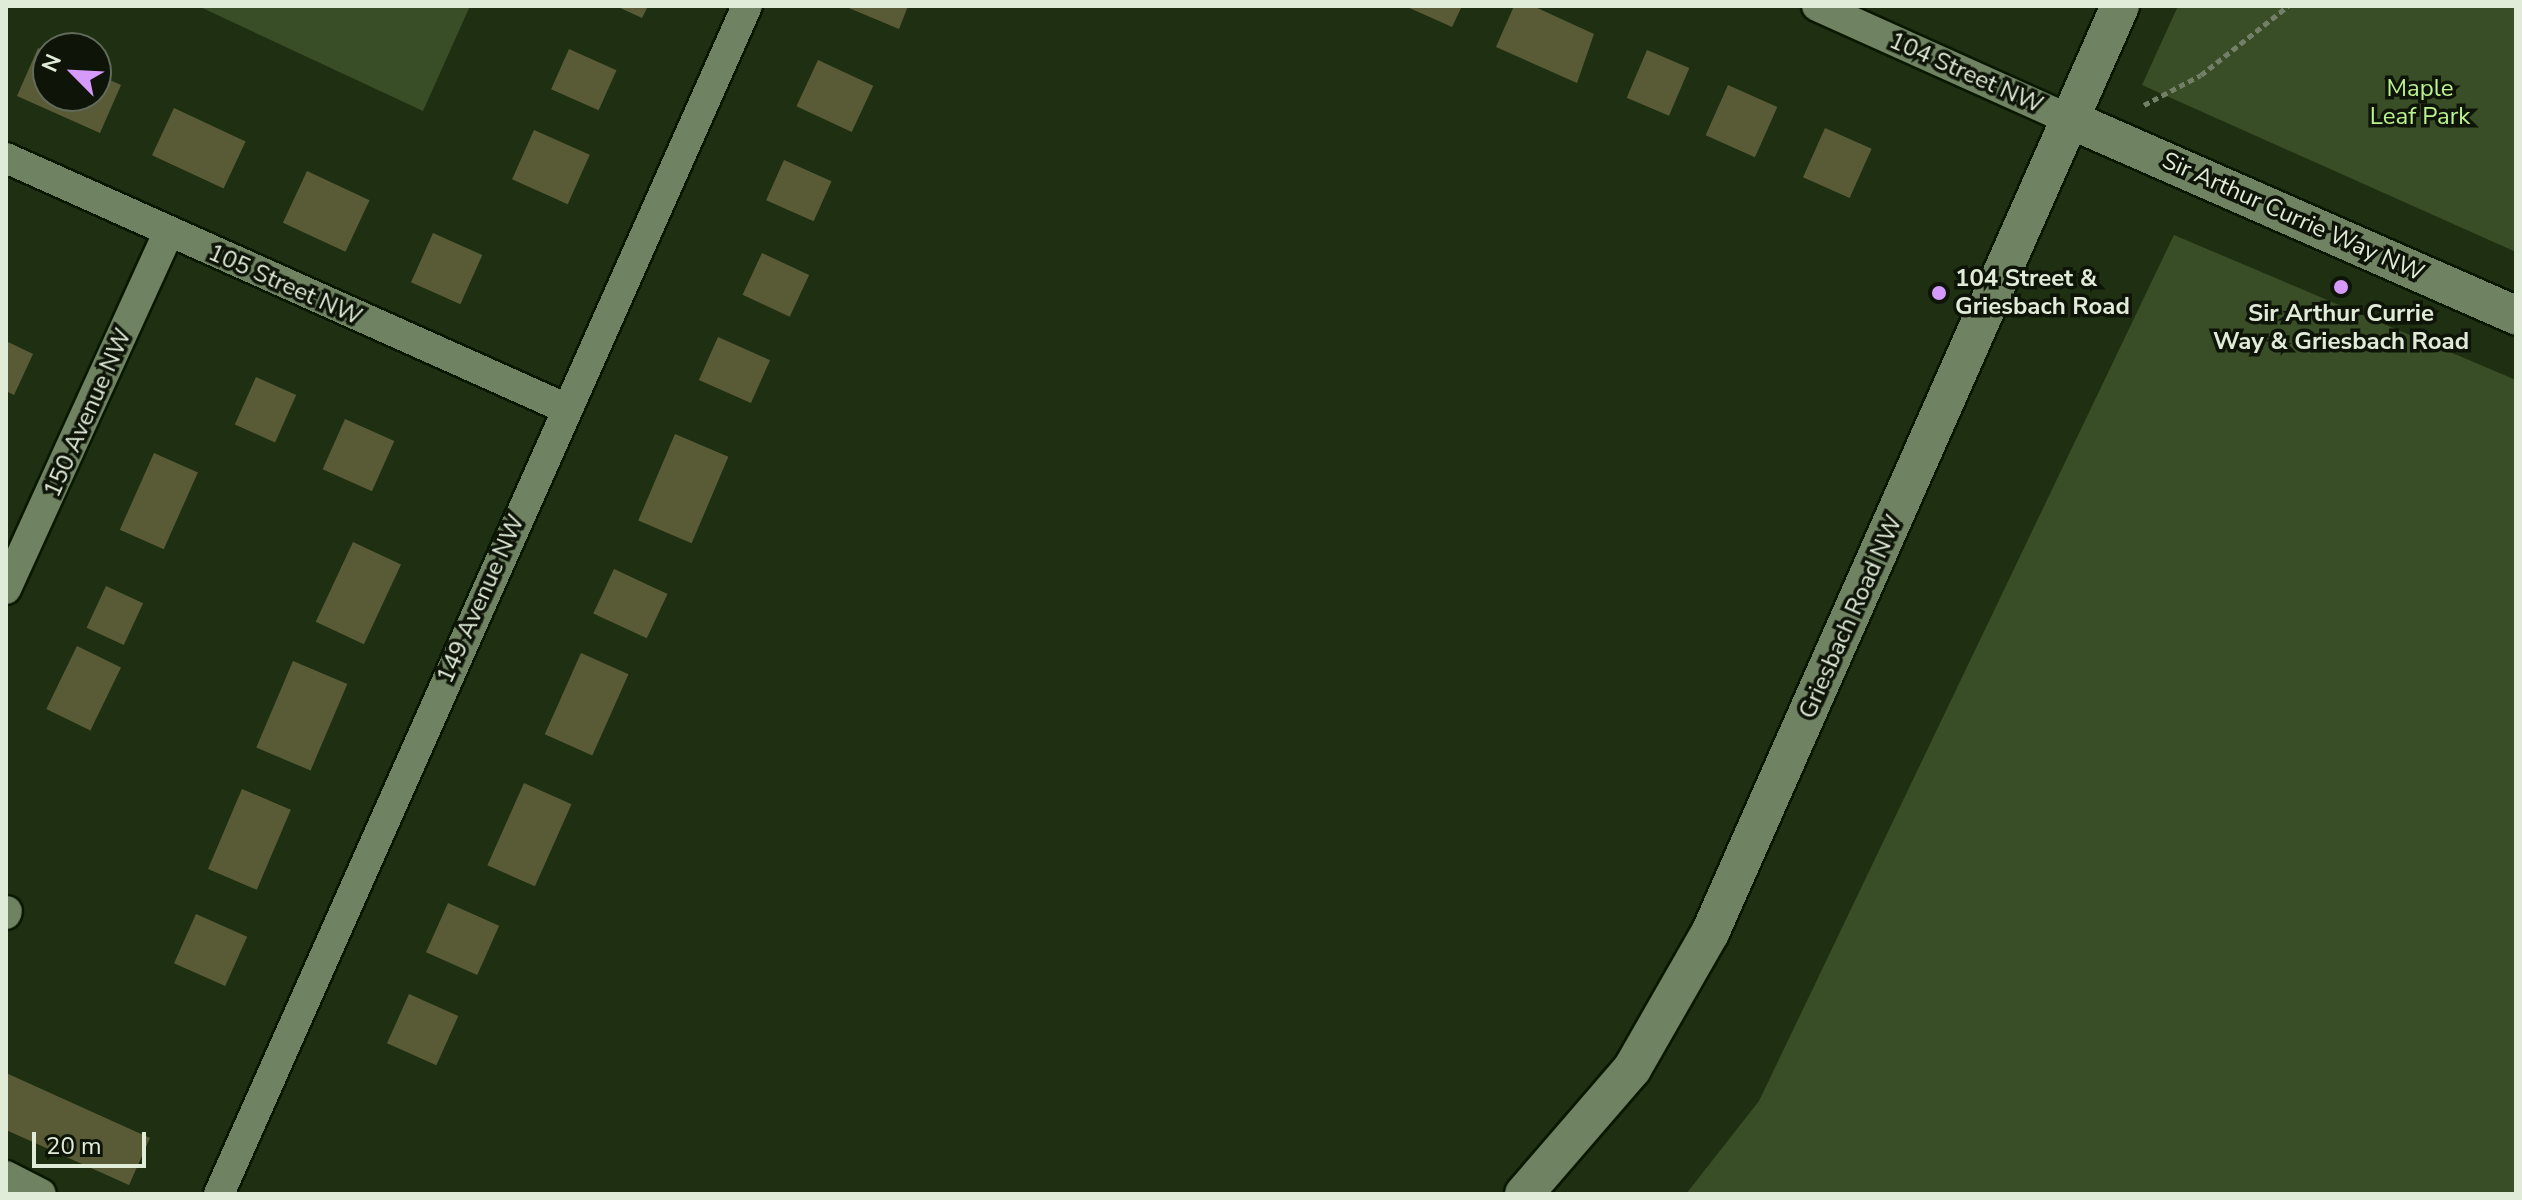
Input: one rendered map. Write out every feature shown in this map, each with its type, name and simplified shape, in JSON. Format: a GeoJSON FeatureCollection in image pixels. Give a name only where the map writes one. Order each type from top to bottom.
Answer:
{"type":"FeatureCollection","features":[{"type":"Feature","properties":{"kind":"street","name":"149 Avenue NW"},"geometry":{"type":"LineString","coordinates":[[219,1194],[565,408],[747,6]]}},
{"type":"Feature","properties":{"kind":"street","name":"104 Street NW"},"geometry":{"type":"LineString","coordinates":[[1817,6],[2071,120]]}},
{"type":"Feature","properties":{"kind":"street","name":"Griesbach Road NW"},"geometry":{"type":"LineString","coordinates":[[1524,1194],[1632,1069],[1710,933],[2120,6]]}},
{"type":"Feature","properties":{"kind":"street","name":"Sir Arthur Currie Way NW"},"geometry":{"type":"LineString","coordinates":[[2071,120],[2516,315]]}},
{"type":"Feature","properties":{"kind":"street","name":"105 Street NW"},"geometry":{"type":"LineString","coordinates":[[6,158],[565,408]]}},
{"type":"Feature","properties":{"kind":"street","name":"150 Avenue NW"},"geometry":{"type":"LineString","coordinates":[[6,589],[168,233]]}},
{"type":"Feature","properties":{"kind":"street"},"geometry":{"type":"LineString","coordinates":[[6,1176],[41,1194]]}},
{"type":"Feature","properties":{"kind":"path"},"geometry":{"type":"LineString","coordinates":[[2144,105],[2201,75],[2288,6]]}},
{"type":"Feature","properties":{"kind":"green space"},"geometry":{"type":"Polygon","coordinates":[[[198,6],[470,6],[423,111],[198,6]]]}},
{"type":"Feature","properties":{"kind":"green space","name":"Maple Leaf Park"},"geometry":{"type":"Polygon","coordinates":[[[2178,6],[2516,6],[2516,252],[2142,85],[2178,6]]]}},
{"type":"Feature","properties":{"kind":"green space"},"geometry":{"type":"Polygon","coordinates":[[[2174,235],[2516,380],[2516,1194],[1686,1194],[1759,1101],[2174,235]]]}},
{"type":"Feature","properties":{"kind":"building"},"geometry":{"type":"Polygon","coordinates":[[[616,6],[648,6],[642,18],[616,6]]]}},
{"type":"Feature","properties":{"kind":"building"},"geometry":{"type":"Polygon","coordinates":[[[844,6],[908,6],[899,29],[844,6]]]}},
{"type":"Feature","properties":{"kind":"building"},"geometry":{"type":"Polygon","coordinates":[[[1405,6],[1462,6],[1452,27],[1405,6]]]}},
{"type":"Feature","properties":{"kind":"building"},"geometry":{"type":"Polygon","coordinates":[[[1514,6],[1533,6],[1594,34],[1577,83],[1496,47],[1514,6]]]}},
{"type":"Feature","properties":{"kind":"building"},"geometry":{"type":"Polygon","coordinates":[[[569,49],[617,70],[599,110],[551,89],[569,49]]]}},
{"type":"Feature","properties":{"kind":"building"},"geometry":{"type":"Polygon","coordinates":[[[1647,50],[1689,68],[1669,116],[1627,98],[1647,50]]]}},
{"type":"Feature","properties":{"kind":"building"},"geometry":{"type":"Polygon","coordinates":[[[818,60],[873,86],[852,132],[796,106],[818,60]]]}},
{"type":"Feature","properties":{"kind":"building"},"geometry":{"type":"Polygon","coordinates":[[[32,62],[32,103],[17,96],[32,62]]]}},
{"type":"Feature","properties":{"kind":"building"},"geometry":{"type":"Polygon","coordinates":[[[112,81],[121,85],[112,106],[112,81]]]}},
{"type":"Feature","properties":{"kind":"building"},"geometry":{"type":"Polygon","coordinates":[[[1728,85],[1777,107],[1755,157],[1706,135],[1728,85]]]}},
{"type":"Feature","properties":{"kind":"building"},"geometry":{"type":"Polygon","coordinates":[[[174,108],[246,141],[224,189],[152,155],[174,108]]]}},
{"type":"Feature","properties":{"kind":"building"},"geometry":{"type":"Polygon","coordinates":[[[53,112],[109,112],[100,133],[53,112]]]}},
{"type":"Feature","properties":{"kind":"building"},"geometry":{"type":"Polygon","coordinates":[[[1825,128],[1872,149],[1850,198],[1803,177],[1825,128]]]}},
{"type":"Feature","properties":{"kind":"building"},"geometry":{"type":"Polygon","coordinates":[[[534,130],[590,155],[568,204],[512,179],[534,130]]]}},
{"type":"Feature","properties":{"kind":"building"},"geometry":{"type":"Polygon","coordinates":[[[784,160],[832,181],[814,221],[766,200],[784,160]]]}},
{"type":"Feature","properties":{"kind":"building"},"geometry":{"type":"Polygon","coordinates":[[[307,171],[370,200],[345,252],[283,223],[307,171]]]}},
{"type":"Feature","properties":{"kind":"building"},"geometry":{"type":"Polygon","coordinates":[[[433,233],[482,255],[460,304],[411,282],[433,233]]]}},
{"type":"Feature","properties":{"kind":"building"},"geometry":{"type":"Polygon","coordinates":[[[762,253],[809,275],[790,317],[743,295],[762,253]]]}},
{"type":"Feature","properties":{"kind":"building"},"geometry":{"type":"Polygon","coordinates":[[[718,337],[770,360],[751,403],[699,380],[718,337]]]}},
{"type":"Feature","properties":{"kind":"building"},"geometry":{"type":"Polygon","coordinates":[[[6,341],[33,354],[14,395],[6,391],[6,341]]]}},
{"type":"Feature","properties":{"kind":"building"},"geometry":{"type":"Polygon","coordinates":[[[256,377],[296,395],[275,442],[235,425],[256,377]]]}},
{"type":"Feature","properties":{"kind":"building"},"geometry":{"type":"Polygon","coordinates":[[[345,419],[394,441],[372,491],[323,469],[345,419]]]}},
{"type":"Feature","properties":{"kind":"building"},"geometry":{"type":"Polygon","coordinates":[[[675,434],[728,457],[692,543],[638,521],[675,434]]]}},
{"type":"Feature","properties":{"kind":"building"},"geometry":{"type":"Polygon","coordinates":[[[154,453],[198,473],[164,549],[120,530],[154,453]]]}},
{"type":"Feature","properties":{"kind":"building"},"geometry":{"type":"Polygon","coordinates":[[[353,542],[401,564],[364,644],[316,622],[353,542]]]}},
{"type":"Feature","properties":{"kind":"building"},"geometry":{"type":"Polygon","coordinates":[[[614,569],[667,594],[647,638],[593,613],[614,569]]]}},
{"type":"Feature","properties":{"kind":"building"},"geometry":{"type":"Polygon","coordinates":[[[106,586],[143,603],[124,645],[87,628],[106,586]]]}},
{"type":"Feature","properties":{"kind":"building"},"geometry":{"type":"Polygon","coordinates":[[[77,646],[121,667],[90,730],[46,709],[77,646]]]}},
{"type":"Feature","properties":{"kind":"building"},"geometry":{"type":"Polygon","coordinates":[[[581,653],[629,674],[592,755],[545,734],[581,653]]]}},
{"type":"Feature","properties":{"kind":"building"},"geometry":{"type":"Polygon","coordinates":[[[293,661],[347,684],[311,771],[256,748],[293,661]]]}},
{"type":"Feature","properties":{"kind":"building"},"geometry":{"type":"Polygon","coordinates":[[[524,783],[572,804],[535,886],[487,865],[524,783]]]}},
{"type":"Feature","properties":{"kind":"building"},"geometry":{"type":"Polygon","coordinates":[[[242,789],[291,810],[257,890],[208,869],[242,789]]]}},
{"type":"Feature","properties":{"kind":"building"},"geometry":{"type":"Polygon","coordinates":[[[448,903],[499,926],[477,975],[426,952],[448,903]]]}},
{"type":"Feature","properties":{"kind":"building"},"geometry":{"type":"Polygon","coordinates":[[[196,914],[247,937],[225,986],[174,963],[196,914]]]}},
{"type":"Feature","properties":{"kind":"building"},"geometry":{"type":"Polygon","coordinates":[[[409,994],[458,1016],[436,1065],[387,1043],[409,994]]]}},
{"type":"Feature","properties":{"kind":"building"},"geometry":{"type":"Polygon","coordinates":[[[6,1073],[150,1138],[129,1185],[6,1130],[6,1073]]]}},
{"type":"Feature","properties":{"kind":"place","name":"Sir Arthur Currie Way & Griesbach Road"},"geometry":{"type":"Point","coordinates":[2341,287]}},
{"type":"Feature","properties":{"kind":"place","name":"104 Street & Griesbach Road"},"geometry":{"type":"Point","coordinates":[1939,293]}}]}
